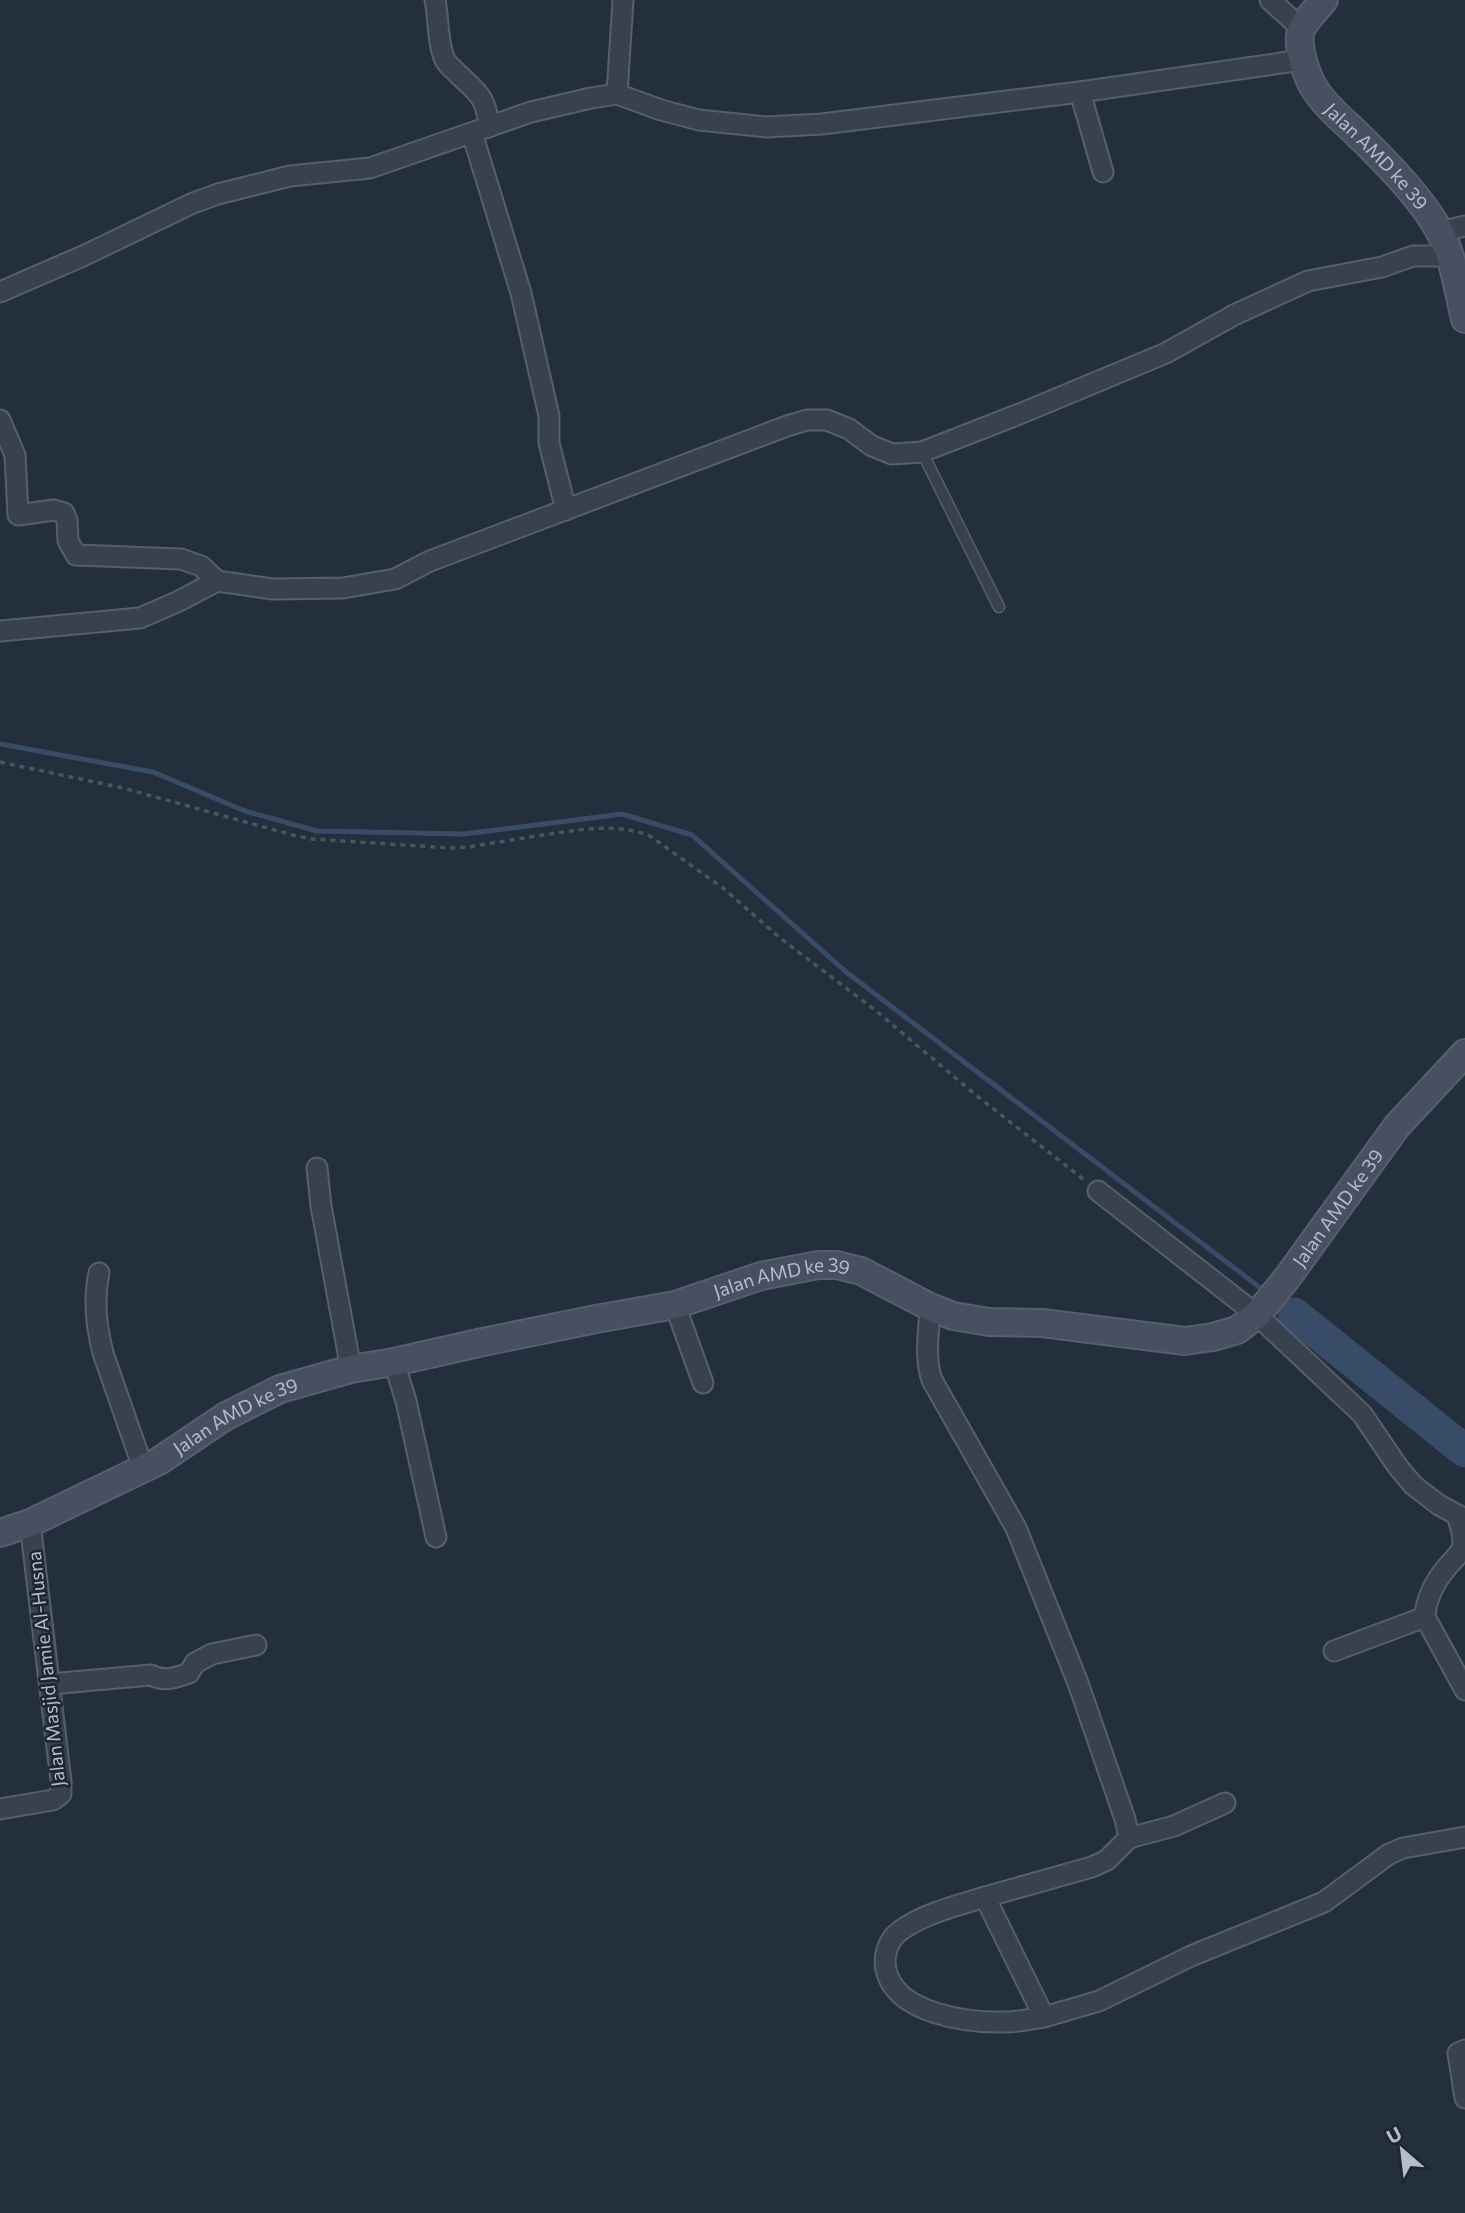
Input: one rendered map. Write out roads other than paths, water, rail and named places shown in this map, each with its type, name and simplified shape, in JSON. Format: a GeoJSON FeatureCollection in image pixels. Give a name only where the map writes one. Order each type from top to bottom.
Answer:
{"type":"FeatureCollection","features":[{"type":"Feature","properties":{"kind":"street"},"geometry":{"type":"LineString","coordinates":[[435,0],[441,50],[447,64],[480,94],[487,108],[481,130],[549,416],[549,443],[566,510]]}},
{"type":"Feature","properties":{"kind":"street"},"geometry":{"type":"LineString","coordinates":[[617,94],[623,0]]}},
{"type":"Feature","properties":{"kind":"street"},"geometry":{"type":"LineString","coordinates":[[1270,0],[1301,29],[1324,0]]}},
{"type":"Feature","properties":{"kind":"street","name":"Jalan AMD ke 39"},"geometry":{"type":"LineString","coordinates":[[1301,29],[1299,43],[1315,90],[1416,196],[1451,238],[1465,319]]}},
{"type":"Feature","properties":{"kind":"street"},"geometry":{"type":"LineString","coordinates":[[0,292],[218,194],[290,176],[370,168],[561,103],[617,94],[699,120],[766,127],[822,124],[1080,92],[1303,60]]}},
{"type":"Feature","properties":{"kind":"street"},"geometry":{"type":"LineString","coordinates":[[1080,92],[1103,172]]}},
{"type":"Feature","properties":{"kind":"street"},"geometry":{"type":"LineString","coordinates":[[0,420],[15,455],[18,515],[54,510],[64,513],[68,541],[76,555],[181,559],[201,566],[217,581],[273,589],[343,588],[395,579],[430,561],[787,426],[807,421],[827,420],[849,429],[872,446],[892,454],[922,452],[1166,353],[1234,316],[1308,281],[1382,267],[1451,238]]}},
{"type":"Feature","properties":{"kind":"street"},"geometry":{"type":"LineString","coordinates":[[0,631],[140,618],[217,581]]}},
{"type":"Feature","properties":{"kind":"street","name":"Jalan AMD ke 39"},"geometry":{"type":"LineString","coordinates":[[0,1532],[30,1523],[159,1461],[226,1416],[279,1389],[351,1369],[675,1305],[761,1276],[818,1265],[837,1265],[861,1271],[930,1307],[953,1316],[989,1322],[1042,1323],[1185,1341],[1237,1330],[1257,1315],[1287,1278],[1397,1126],[1465,1054]]}},
{"type":"Feature","properties":{"kind":"street"},"geometry":{"type":"LineString","coordinates":[[317,1168],[321,1206],[351,1369]]}},
{"type":"Feature","properties":{"kind":"street"},"geometry":{"type":"LineString","coordinates":[[1098,1191],[1257,1315],[1362,1414],[1413,1485],[1424,1495],[1461,1517],[1463,1548],[1441,1574],[1426,1605],[1425,1617],[1465,1690]]}},
{"type":"Feature","properties":{"kind":"street"},"geometry":{"type":"LineString","coordinates":[[99,1273],[95,1292],[98,1334],[143,1468]]}},
{"type":"Feature","properties":{"kind":"street"},"geometry":{"type":"LineString","coordinates":[[675,1305],[703,1383]]}},
{"type":"Feature","properties":{"kind":"street"},"geometry":{"type":"LineString","coordinates":[[930,1307],[926,1361],[932,1381],[1016,1528],[1078,1683],[1125,1819],[1129,1838]]}},
{"type":"Feature","properties":{"kind":"street"},"geometry":{"type":"LineString","coordinates":[[394,1362],[406,1401],[436,1536]]}},
{"type":"Feature","properties":{"kind":"street","name":"Jalan Masjid Jamie Al-Husna"},"geometry":{"type":"LineString","coordinates":[[0,1809],[54,1800],[61,1794],[30,1523]]}},
{"type":"Feature","properties":{"kind":"street"},"geometry":{"type":"LineString","coordinates":[[1334,1651],[1425,1617]]}},
{"type":"Feature","properties":{"kind":"street"},"geometry":{"type":"LineString","coordinates":[[50,1684],[151,1675],[160,1680],[178,1677],[189,1673],[195,1663],[212,1654],[256,1645]]}},
{"type":"Feature","properties":{"kind":"street"},"geometry":{"type":"LineString","coordinates":[[1225,1803],[1174,1826],[1129,1838],[1107,1860],[1092,1867],[922,1918],[898,1933],[887,1949],[885,1965],[888,1978],[899,1993],[912,2003],[943,2017],[1006,2022],[1044,2017],[1099,2001],[1191,1956],[1324,1902],[1389,1854],[1402,1848],[1465,1837]]}},
{"type":"Feature","properties":{"kind":"street"},"geometry":{"type":"LineString","coordinates":[[985,1897],[1044,2017]]}},
{"type":"Feature","properties":{"kind":"street"},"geometry":{"type":"LineString","coordinates":[[1465,2050],[1458,2053],[1465,2098]]}},
{"type":"Feature","properties":{"kind":"lane"},"geometry":{"type":"LineString","coordinates":[[922,452],[999,607]]}},
{"type":"Feature","properties":{"kind":"waterway"},"geometry":{"type":"LineString","coordinates":[[0,744],[153,772],[245,811],[317,831],[464,834],[622,814],[692,835],[845,971],[1267,1293]]}},
{"type":"Feature","properties":{"kind":"waterway"},"geometry":{"type":"LineString","coordinates":[[1277,1301],[1294,1314]]}},
{"type":"Feature","properties":{"kind":"waterway"},"geometry":{"type":"LineString","coordinates":[[1294,1314],[1465,1451]]}}]}
